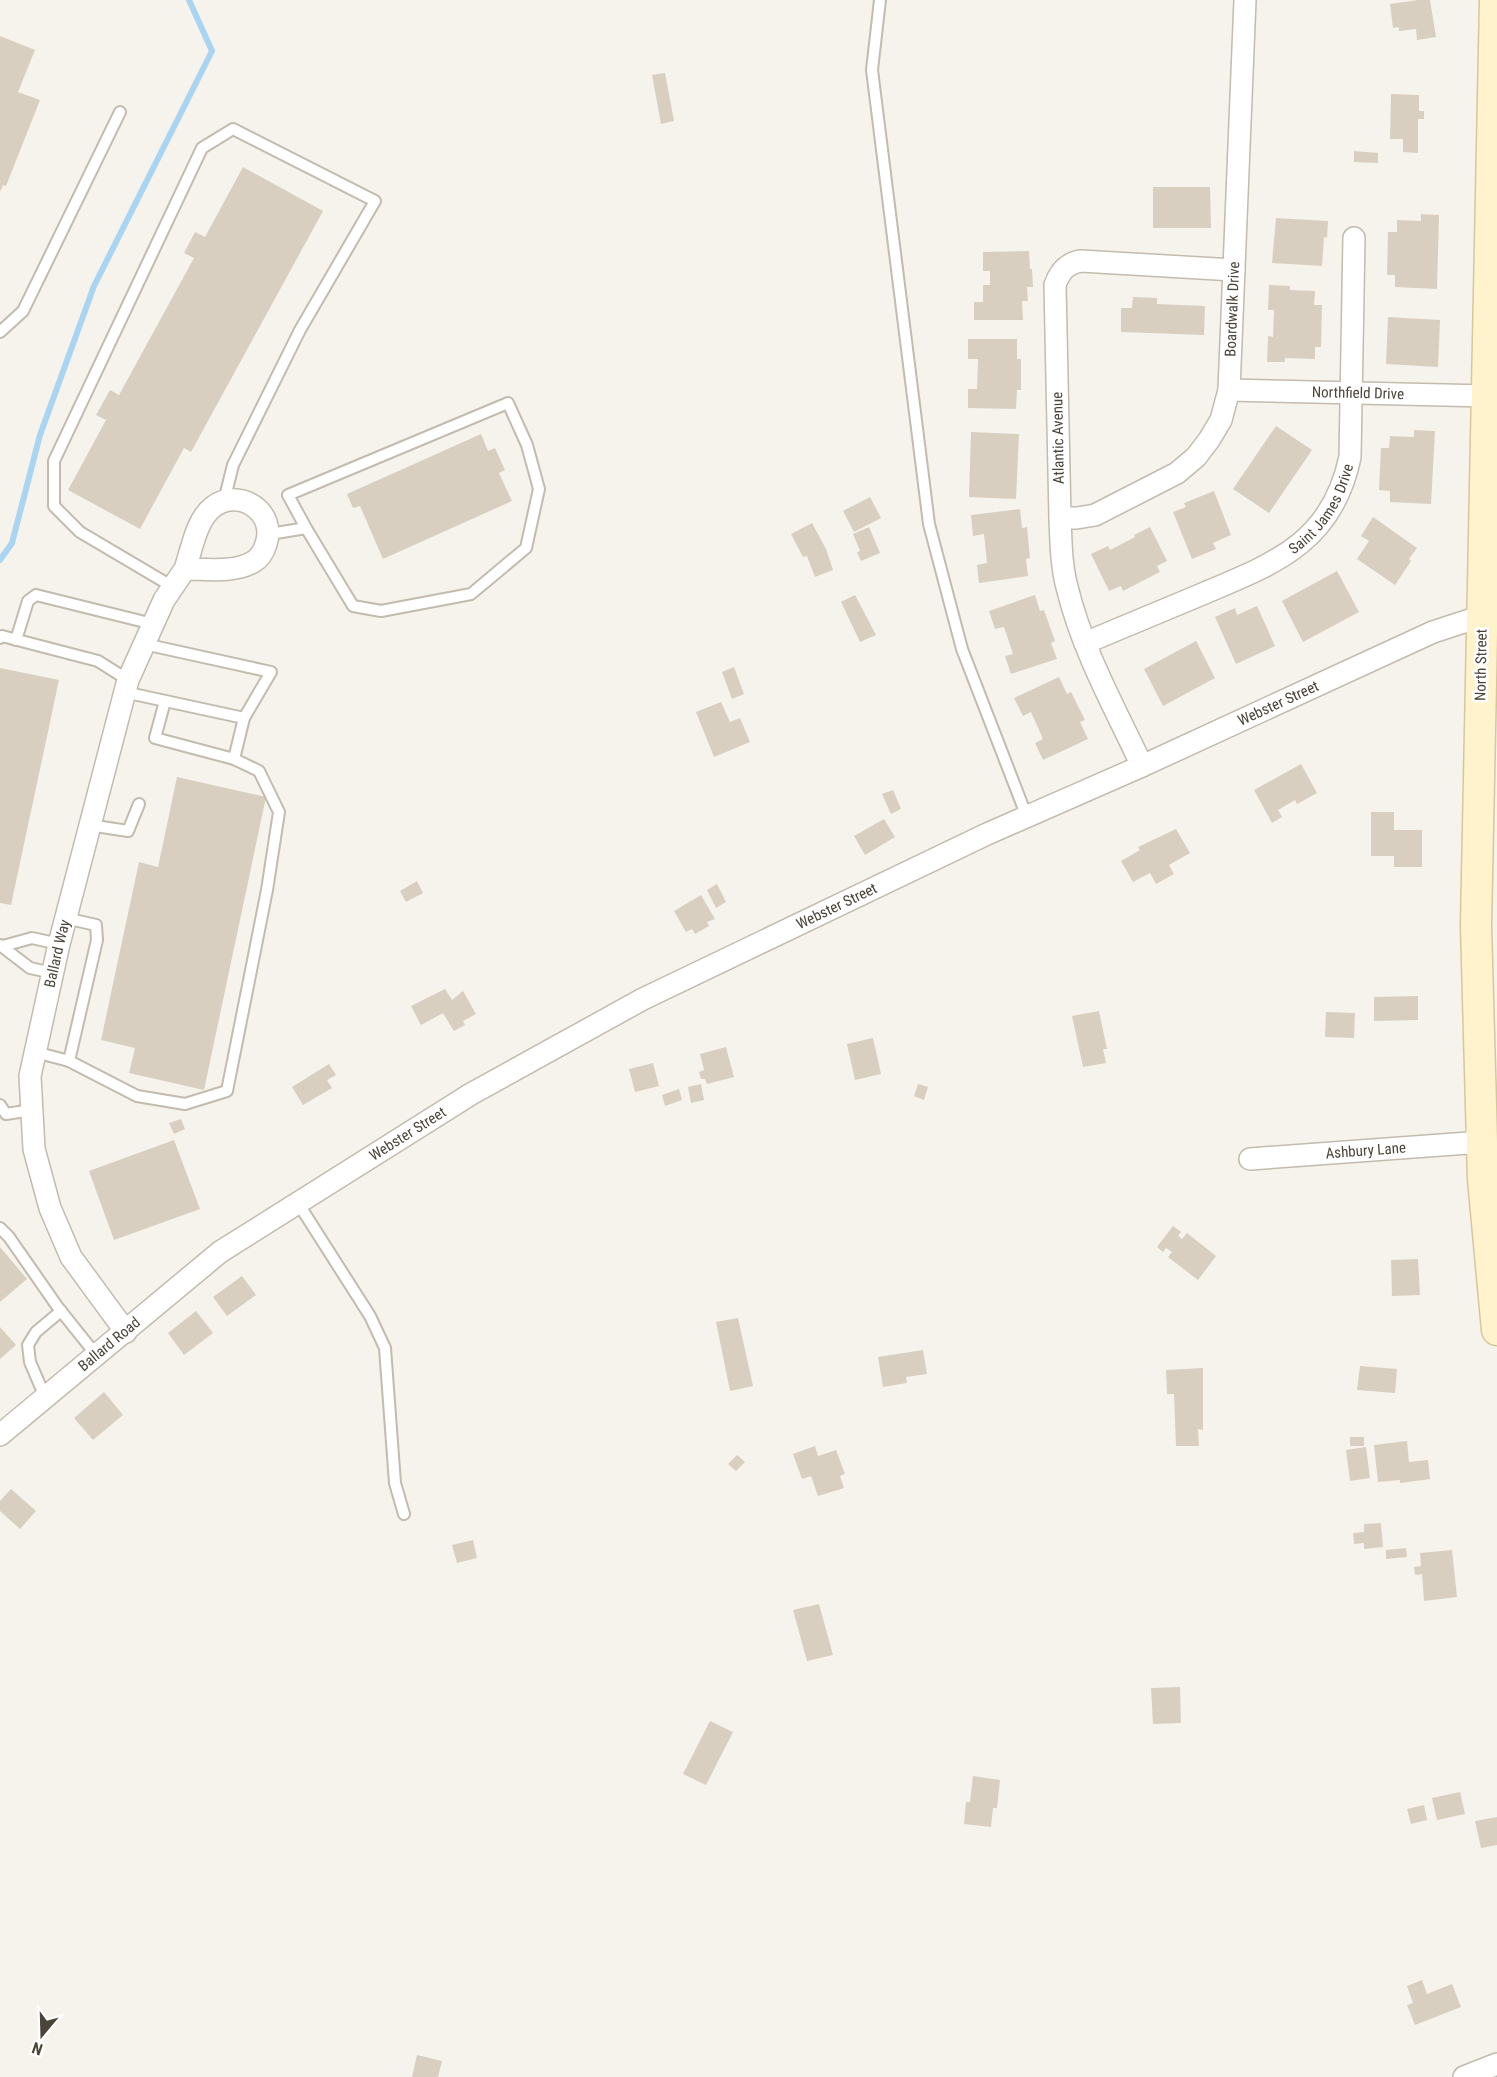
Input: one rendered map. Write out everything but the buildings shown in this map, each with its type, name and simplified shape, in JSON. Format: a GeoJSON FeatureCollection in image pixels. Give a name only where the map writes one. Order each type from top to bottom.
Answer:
{"type":"FeatureCollection","features":[{"type":"Feature","properties":{"kind":"main road","name":"North Street"},"geometry":{"type":"LineString","coordinates":[[1495,0],[1492,397],[1482,616],[1476,925],[1483,1179],[1497,1329]]}},
{"type":"Feature","properties":{"kind":"street","name":"Boardwalk Drive"},"geometry":{"type":"LineString","coordinates":[[1060,518],[1095,515],[1177,473],[1196,457],[1221,420],[1229,390],[1245,0]]}},
{"type":"Feature","properties":{"kind":"street","name":"Saint James Drive"},"geometry":{"type":"LineString","coordinates":[[1085,644],[1268,566],[1297,547],[1330,509],[1346,475],[1350,457],[1354,238]]}},
{"type":"Feature","properties":{"kind":"street","name":"Atlantic Avenue"},"geometry":{"type":"LineString","coordinates":[[1143,766],[1085,644],[1066,586],[1061,553],[1055,291],[1061,272],[1066,266],[1081,261],[1234,270]]}},
{"type":"Feature","properties":{"kind":"street","name":"Northfield Drive"},"geometry":{"type":"LineString","coordinates":[[1229,390],[1492,397]]}},
{"type":"Feature","properties":{"kind":"street"},"geometry":{"type":"LineString","coordinates":[[185,569],[237,567],[253,562],[263,552],[270,534],[265,518],[257,507],[240,501],[224,501]]}},
{"type":"Feature","properties":{"kind":"street","name":"Ballard Way"},"geometry":{"type":"LineString","coordinates":[[126,1332],[71,1257],[54,1218],[34,1149],[30,1076],[65,918],[126,686],[164,600],[185,569],[200,525],[212,508],[224,501]]}},
{"type":"Feature","properties":{"kind":"street","name":"Webster Street"},"geometry":{"type":"LineString","coordinates":[[220,1252],[471,1094],[643,999],[1027,817],[1433,632],[1482,616]]}},
{"type":"Feature","properties":{"kind":"street","name":"Ashbury Lane"},"geometry":{"type":"LineString","coordinates":[[1250,1159],[1482,1142]]}},
{"type":"Feature","properties":{"kind":"street","name":"Ballard Road"},"geometry":{"type":"LineString","coordinates":[[0,1435],[220,1252]]}},
{"type":"Feature","properties":{"kind":"street"},"geometry":{"type":"LineString","coordinates":[[1464,2077],[1497,2064]]}},
{"type":"Feature","properties":{"kind":"lane"},"geometry":{"type":"LineString","coordinates":[[880,0],[872,70],[929,524],[962,649],[1027,817]]}},
{"type":"Feature","properties":{"kind":"lane"},"geometry":{"type":"LineString","coordinates":[[0,332],[23,311],[120,112]]}},
{"type":"Feature","properties":{"kind":"lane"},"geometry":{"type":"LineString","coordinates":[[173,587],[80,532],[54,506],[54,461],[202,148],[233,129],[375,201],[300,330],[234,465],[224,501]]}},
{"type":"Feature","properties":{"kind":"lane"},"geometry":{"type":"LineString","coordinates":[[508,403],[527,445],[538,489],[526,548],[471,594],[381,611],[352,606],[306,528],[288,495],[508,403]]}},
{"type":"Feature","properties":{"kind":"lane"},"geometry":{"type":"LineString","coordinates":[[270,534],[306,528]]}},
{"type":"Feature","properties":{"kind":"lane"},"geometry":{"type":"LineString","coordinates":[[16,640],[28,601],[36,595],[153,624]]}},
{"type":"Feature","properties":{"kind":"lane"},"geometry":{"type":"LineString","coordinates":[[0,638],[2,636],[98,661],[126,686],[165,701],[244,718]]}},
{"type":"Feature","properties":{"kind":"lane"},"geometry":{"type":"LineString","coordinates":[[144,644],[271,672],[244,718],[234,759]]}},
{"type":"Feature","properties":{"kind":"lane"},"geometry":{"type":"LineString","coordinates":[[36,1052],[69,1061],[137,1096],[185,1104],[227,1091],[267,890],[279,812],[259,771],[234,759],[155,738],[165,701]]}},
{"type":"Feature","properties":{"kind":"lane"},"geometry":{"type":"LineString","coordinates":[[89,825],[128,831],[139,804]]}},
{"type":"Feature","properties":{"kind":"lane"},"geometry":{"type":"LineString","coordinates":[[65,918],[96,925],[98,940],[69,1061]]}},
{"type":"Feature","properties":{"kind":"lane"},"geometry":{"type":"LineString","coordinates":[[1,948],[32,938],[59,944]]}},
{"type":"Feature","properties":{"kind":"lane"},"geometry":{"type":"LineString","coordinates":[[1,948],[30,968],[52,973]]}},
{"type":"Feature","properties":{"kind":"lane"},"geometry":{"type":"LineString","coordinates":[[2,1112],[32,1110]]}},
{"type":"Feature","properties":{"kind":"lane"},"geometry":{"type":"LineString","coordinates":[[298,1203],[370,1316],[385,1348],[395,1482],[404,1514]]}},
{"type":"Feature","properties":{"kind":"lane"},"geometry":{"type":"LineString","coordinates":[[0,1228],[96,1356]]}},
{"type":"Feature","properties":{"kind":"lane"},"geometry":{"type":"LineString","coordinates":[[45,1398],[30,1362],[28,1345],[36,1332],[61,1311]]}},
{"type":"Feature","properties":{"kind":"waterway"},"geometry":{"type":"LineString","coordinates":[[0,560],[12,543],[40,435],[94,286],[212,51],[189,0]]}}]}
